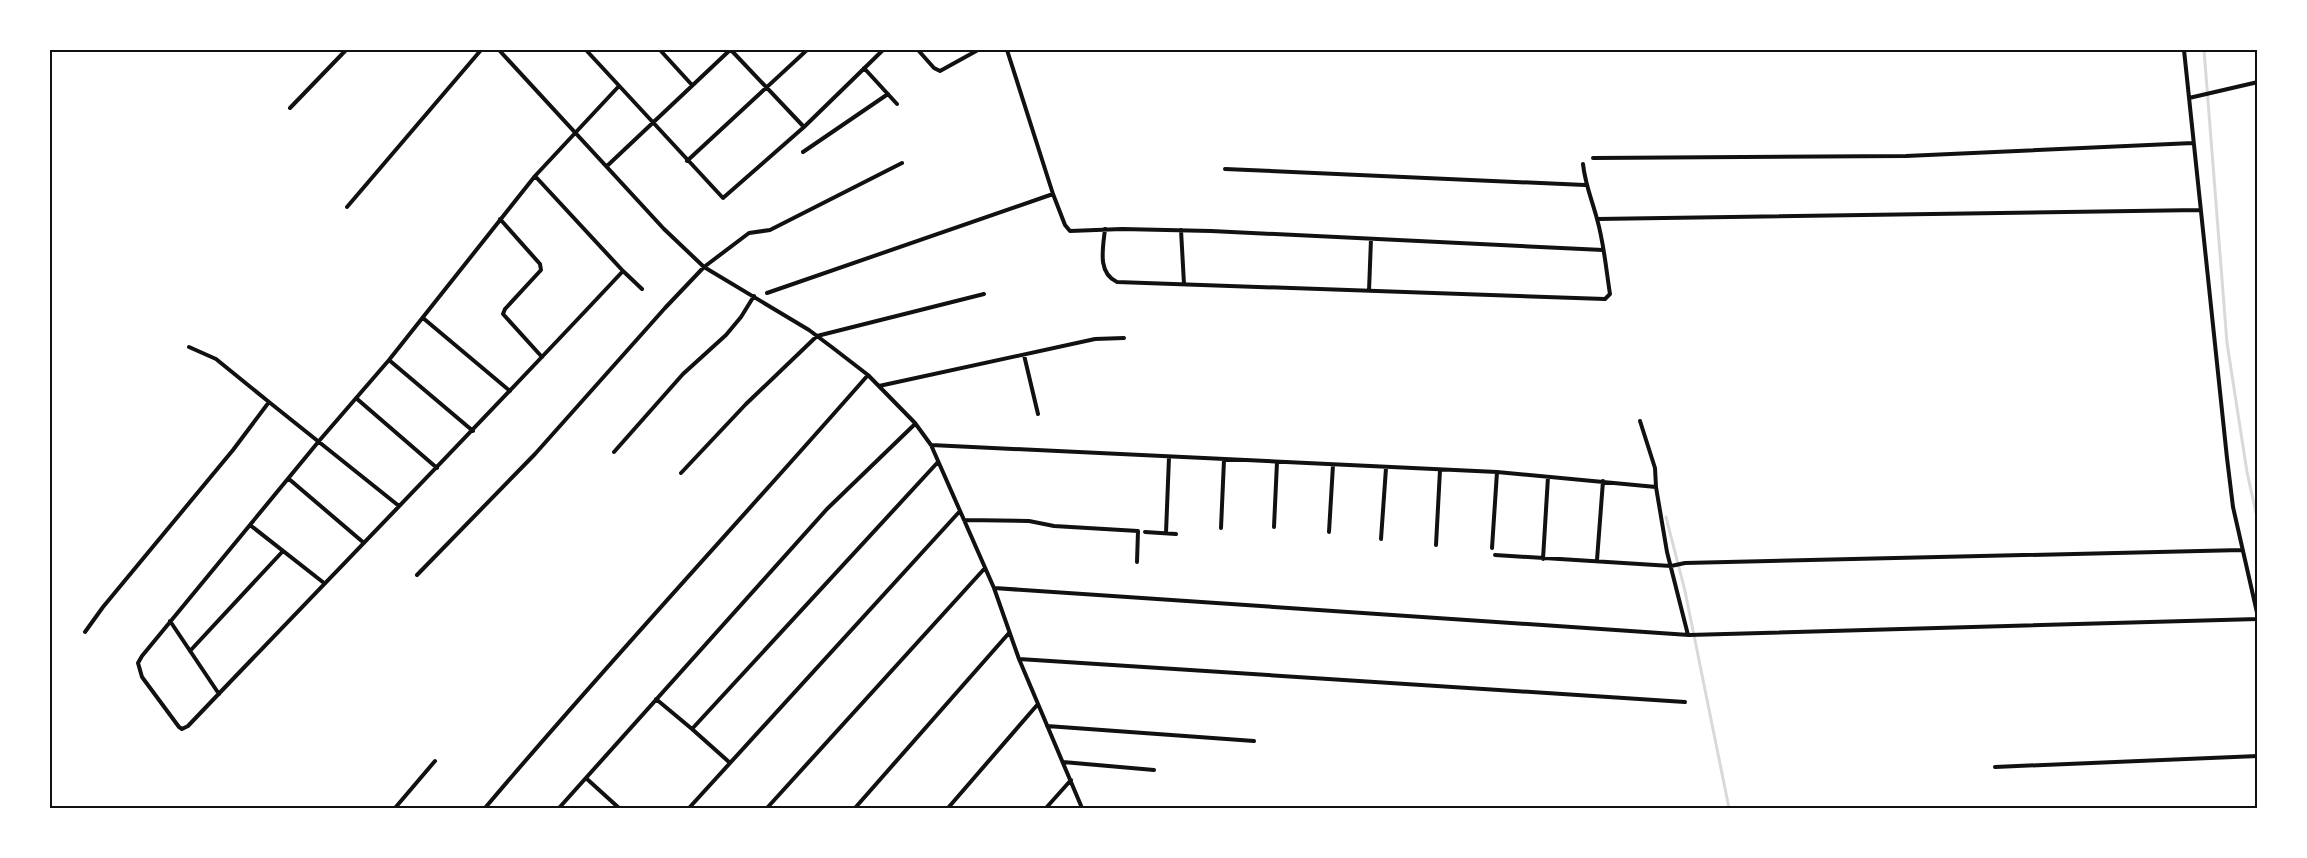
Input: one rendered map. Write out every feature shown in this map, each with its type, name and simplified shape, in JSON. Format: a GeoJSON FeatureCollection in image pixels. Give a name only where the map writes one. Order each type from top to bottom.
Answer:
{"type":"FeatureCollection","features":[{"type":"Feature","properties":{"kind":"street"},"geometry":{"type":"LineString","coordinates":[[290,108],[346,50]]}},
{"type":"Feature","properties":{"kind":"street"},"geometry":{"type":"LineString","coordinates":[[347,207],[481,50]]}},
{"type":"Feature","properties":{"kind":"street"},"geometry":{"type":"LineString","coordinates":[[499,50],[664,229],[704,267],[817,336],[868,375],[915,423],[931,445],[994,588],[1019,659],[1082,808]]}},
{"type":"Feature","properties":{"kind":"street"},"geometry":{"type":"LineString","coordinates":[[586,50],[721,197],[725,197],[804,127],[883,50]]}},
{"type":"Feature","properties":{"kind":"street"},"geometry":{"type":"LineString","coordinates":[[660,50],[692,85]]}},
{"type":"Feature","properties":{"kind":"street"},"geometry":{"type":"LineString","coordinates":[[607,166],[731,50],[804,127]]}},
{"type":"Feature","properties":{"kind":"street"},"geometry":{"type":"LineString","coordinates":[[687,161],[807,50]]}},
{"type":"Feature","properties":{"kind":"street"},"geometry":{"type":"LineString","coordinates":[[918,50],[934,68],[940,71],[978,50]]}},
{"type":"Feature","properties":{"kind":"street"},"geometry":{"type":"LineString","coordinates":[[1007,50],[1053,194],[1065,225],[1070,231],[1181,230],[1603,250]]}},
{"type":"Feature","properties":{"kind":"street"},"geometry":{"type":"LineString","coordinates":[[994,588],[1689,635],[2258,618],[2242,550],[2227,458],[2184,50]]}},
{"type":"Feature","properties":{"kind":"street"},"geometry":{"type":"LineString","coordinates":[[864,68],[897,104]]}},
{"type":"Feature","properties":{"kind":"street"},"geometry":{"type":"LineString","coordinates":[[2189,98],[2258,82]]}},
{"type":"Feature","properties":{"kind":"street"},"geometry":{"type":"LineString","coordinates":[[619,86],[535,176],[389,360],[318,441],[138,663],[142,677],[179,727],[183,729],[188,726],[473,431],[623,271]]}},
{"type":"Feature","properties":{"kind":"street"},"geometry":{"type":"LineString","coordinates":[[803,152],[888,94]]}},
{"type":"Feature","properties":{"kind":"street"},"geometry":{"type":"LineString","coordinates":[[1593,158],[1906,156],[2193,143]]}},
{"type":"Feature","properties":{"kind":"street"},"geometry":{"type":"LineString","coordinates":[[417,575],[535,454],[704,267],[749,233],[770,230],[902,163]]}},
{"type":"Feature","properties":{"kind":"street"},"geometry":{"type":"LineString","coordinates":[[1105,229],[1104,266],[1110,279],[1117,282],[1605,299],[1610,294],[1603,250],[1597,219],[1586,185],[1583,164]]}},
{"type":"Feature","properties":{"kind":"street"},"geometry":{"type":"LineString","coordinates":[[1225,169],[1586,185]]}},
{"type":"Feature","properties":{"kind":"street"},"geometry":{"type":"LineString","coordinates":[[535,176],[642,289]]}},
{"type":"Feature","properties":{"kind":"street"},"geometry":{"type":"LineString","coordinates":[[767,293],[1053,194]]}},
{"type":"Feature","properties":{"kind":"street"},"geometry":{"type":"LineString","coordinates":[[1597,219],[2200,210]]}},
{"type":"Feature","properties":{"kind":"street"},"geometry":{"type":"LineString","coordinates":[[500,219],[540,264],[541,270],[503,314],[542,357]]}},
{"type":"Feature","properties":{"kind":"street"},"geometry":{"type":"LineString","coordinates":[[1181,230],[1184,284]]}},
{"type":"Feature","properties":{"kind":"street"},"geometry":{"type":"LineString","coordinates":[[1369,291],[1371,239]]}},
{"type":"Feature","properties":{"kind":"street"},"geometry":{"type":"LineString","coordinates":[[681,473],[746,404],[817,336],[984,294]]}},
{"type":"Feature","properties":{"kind":"street"},"geometry":{"type":"LineString","coordinates":[[614,452],[683,374],[726,335],[754,296]]}},
{"type":"Feature","properties":{"kind":"street"},"geometry":{"type":"LineString","coordinates":[[423,318],[510,391]]}},
{"type":"Feature","properties":{"kind":"street"},"geometry":{"type":"LineString","coordinates":[[879,386],[1095,339],[1124,338]]}},
{"type":"Feature","properties":{"kind":"street"},"geometry":{"type":"LineString","coordinates":[[189,347],[216,359],[399,506]]}},
{"type":"Feature","properties":{"kind":"street"},"geometry":{"type":"LineString","coordinates":[[1024,355],[1038,414]]}},
{"type":"Feature","properties":{"kind":"street"},"geometry":{"type":"LineString","coordinates":[[389,360],[473,431]]}},
{"type":"Feature","properties":{"kind":"street"},"geometry":{"type":"LineString","coordinates":[[485,808],[640,630],[868,375]]}},
{"type":"Feature","properties":{"kind":"street"},"geometry":{"type":"LineString","coordinates":[[357,398],[437,468]]}},
{"type":"Feature","properties":{"kind":"street"},"geometry":{"type":"LineString","coordinates":[[85,632],[103,607],[228,457],[269,402]]}},
{"type":"Feature","properties":{"kind":"street"},"geometry":{"type":"LineString","coordinates":[[1640,421],[1655,468],[1656,487],[1671,566],[1689,635]]}},
{"type":"Feature","properties":{"kind":"street"},"geometry":{"type":"LineString","coordinates":[[559,808],[828,509],[915,423]]}},
{"type":"Feature","properties":{"kind":"street"},"geometry":{"type":"LineString","coordinates":[[931,445],[1497,472],[1656,487]]}},
{"type":"Feature","properties":{"kind":"street"},"geometry":{"type":"LineString","coordinates":[[1166,533],[1169,457]]}},
{"type":"Feature","properties":{"kind":"street"},"geometry":{"type":"LineString","coordinates":[[1221,528],[1224,460]]}},
{"type":"Feature","properties":{"kind":"street"},"geometry":{"type":"LineString","coordinates":[[692,729],[938,462]]}},
{"type":"Feature","properties":{"kind":"street"},"geometry":{"type":"LineString","coordinates":[[1274,527],[1277,462]]}},
{"type":"Feature","properties":{"kind":"street"},"geometry":{"type":"LineString","coordinates":[[1329,532],[1333,465]]}},
{"type":"Feature","properties":{"kind":"street"},"geometry":{"type":"LineString","coordinates":[[1381,539],[1386,468]]}},
{"type":"Feature","properties":{"kind":"street"},"geometry":{"type":"LineString","coordinates":[[1436,545],[1440,470]]}},
{"type":"Feature","properties":{"kind":"street"},"geometry":{"type":"LineString","coordinates":[[1492,548],[1497,472]]}},
{"type":"Feature","properties":{"kind":"street"},"geometry":{"type":"LineString","coordinates":[[1544,559],[1548,477]]}},
{"type":"Feature","properties":{"kind":"street"},"geometry":{"type":"LineString","coordinates":[[289,479],[364,543]]}},
{"type":"Feature","properties":{"kind":"street"},"geometry":{"type":"LineString","coordinates":[[1597,560],[1603,481]]}},
{"type":"Feature","properties":{"kind":"street"},"geometry":{"type":"LineString","coordinates":[[689,808],[960,511]]}},
{"type":"Feature","properties":{"kind":"street"},"geometry":{"type":"LineString","coordinates":[[964,520],[1029,520],[1054,526],[1138,531],[1137,562]]}},
{"type":"Feature","properties":{"kind":"street"},"geometry":{"type":"LineString","coordinates":[[250,525],[324,583]]}},
{"type":"Feature","properties":{"kind":"street"},"geometry":{"type":"LineString","coordinates":[[1145,532],[1176,534]]}},
{"type":"Feature","properties":{"kind":"street"},"geometry":{"type":"LineString","coordinates":[[1495,555],[1671,566],[1685,563],[2242,550]]}},
{"type":"Feature","properties":{"kind":"street"},"geometry":{"type":"LineString","coordinates":[[190,651],[283,551]]}},
{"type":"Feature","properties":{"kind":"street"},"geometry":{"type":"LineString","coordinates":[[767,808],[985,568]]}},
{"type":"Feature","properties":{"kind":"street"},"geometry":{"type":"LineString","coordinates":[[170,621],[219,694]]}},
{"type":"Feature","properties":{"kind":"street"},"geometry":{"type":"LineString","coordinates":[[855,808],[1009,633]]}},
{"type":"Feature","properties":{"kind":"street"},"geometry":{"type":"LineString","coordinates":[[1019,659],[1685,702]]}},
{"type":"Feature","properties":{"kind":"street"},"geometry":{"type":"LineString","coordinates":[[656,699],[729,762]]}},
{"type":"Feature","properties":{"kind":"street"},"geometry":{"type":"LineString","coordinates":[[948,808],[1038,704]]}},
{"type":"Feature","properties":{"kind":"street"},"geometry":{"type":"LineString","coordinates":[[1047,726],[1254,741]]}},
{"type":"Feature","properties":{"kind":"street"},"geometry":{"type":"LineString","coordinates":[[1995,767],[2258,756]]}},
{"type":"Feature","properties":{"kind":"street"},"geometry":{"type":"LineString","coordinates":[[395,808],[435,762]]}},
{"type":"Feature","properties":{"kind":"street"},"geometry":{"type":"LineString","coordinates":[[1063,762],[1154,770]]}},
{"type":"Feature","properties":{"kind":"street"},"geometry":{"type":"LineString","coordinates":[[587,779],[619,808]]}},
{"type":"Feature","properties":{"kind":"street"},"geometry":{"type":"LineString","coordinates":[[1046,808],[1071,780]]}},
{"type":"Feature","properties":{"kind":"waterway"},"geometry":{"type":"LineString","coordinates":[[2204,50],[2227,343],[2247,472],[2258,522]]}},
{"type":"Feature","properties":{"kind":"waterway"},"geometry":{"type":"LineString","coordinates":[[1666,517],[1685,591],[1729,808]]}}]}
